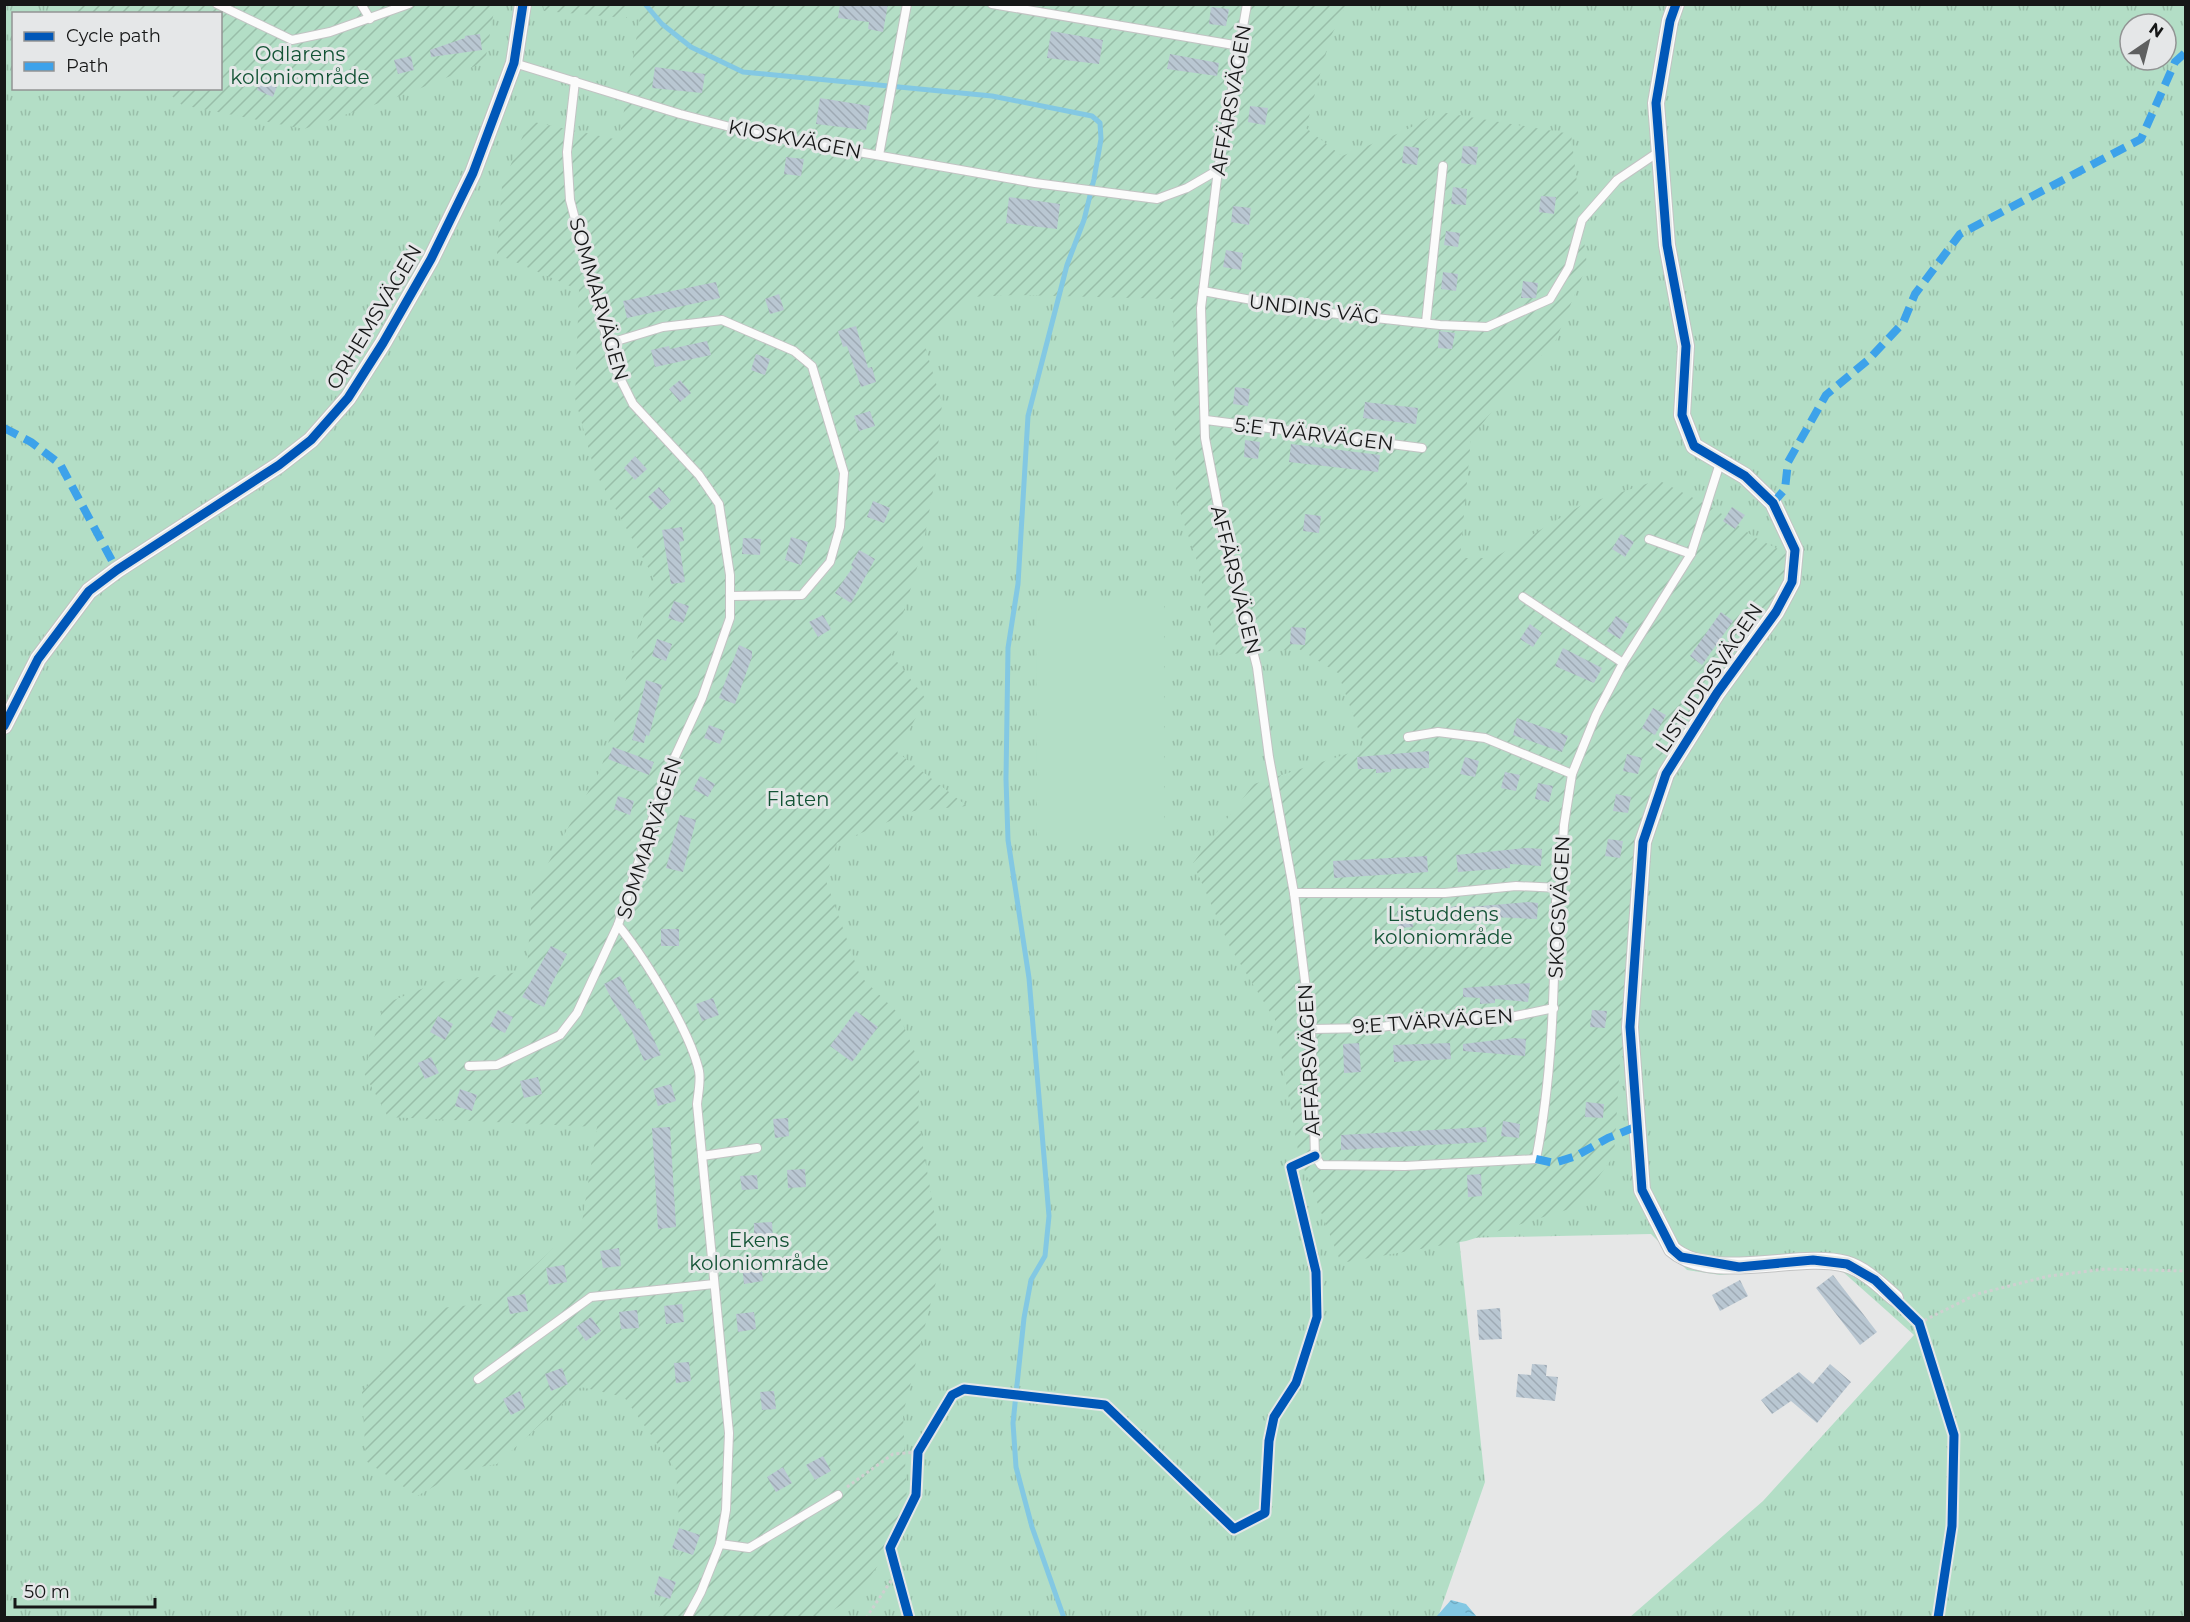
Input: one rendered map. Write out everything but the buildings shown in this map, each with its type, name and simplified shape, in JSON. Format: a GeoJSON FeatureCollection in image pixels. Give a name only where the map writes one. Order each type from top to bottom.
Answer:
{"type":"FeatureCollection","features":[{"type":"Feature","properties":{"kind":"street","name":"ORHEMSVÄGEN"},"geometry":{"type":"LineString","coordinates":[[4,726],[38,659],[89,591],[124,565],[279,465],[311,440],[348,398],[384,343],[431,259],[473,174],[514,63],[523,4]]}},
{"type":"Feature","properties":{"kind":"street","name":"LISTUDDSVÄGEN"},"geometry":{"type":"LineString","coordinates":[[1676,4],[1670,21],[1656,103],[1668,245],[1686,346],[1682,416],[1694,446],[1745,476],[1773,503],[1795,550],[1792,582],[1776,612],[1718,693],[1666,774],[1643,842],[1630,1027],[1642,1190],[1672,1249],[1681,1257],[1739,1267],[1813,1260],[1847,1264],[1875,1280],[1895,1298]]}},
{"type":"Feature","properties":{"kind":"lane"},"geometry":{"type":"LineString","coordinates":[[217,4],[292,40],[308,38],[370,19],[409,4]]}},
{"type":"Feature","properties":{"kind":"lane"},"geometry":{"type":"LineString","coordinates":[[361,4],[370,19]]}},
{"type":"Feature","properties":{"kind":"lane"},"geometry":{"type":"LineString","coordinates":[[879,155],[907,4]]}},
{"type":"Feature","properties":{"kind":"lane"},"geometry":{"type":"LineString","coordinates":[[992,4],[1240,46]]}},
{"type":"Feature","properties":{"kind":"lane","name":"AFFÄRSVÄGEN"},"geometry":{"type":"LineString","coordinates":[[1247,4],[1218,170],[1201,308],[1205,438],[1222,527],[1257,667],[1269,758],[1294,893],[1311,1029],[1314,1156]]}},
{"type":"Feature","properties":{"kind":"lane","name":"KIOSKVÄGEN"},"geometry":{"type":"LineString","coordinates":[[514,63],[680,114],[761,135],[1104,194],[1157,199],[1187,188],[1218,170]]}},
{"type":"Feature","properties":{"kind":"lane","name":"SOMMARVÄGEN"},"geometry":{"type":"LineString","coordinates":[[575,81],[567,152],[570,200],[610,343],[614,366],[633,404],[699,475],[719,504],[730,575],[730,618],[702,698],[667,774],[618,925],[642,954],[684,1034],[700,1073],[697,1104],[729,1433],[726,1510],[720,1544],[701,1592],[687,1617]]}},
{"type":"Feature","properties":{"kind":"lane","name":"UNDINS VÄG"},"geometry":{"type":"LineString","coordinates":[[1203,291],[1311,311],[1487,327],[1550,299],[1569,267],[1582,220],[1617,180],[1660,151]]}},
{"type":"Feature","properties":{"kind":"lane"},"geometry":{"type":"LineString","coordinates":[[1426,322],[1443,166]]}},
{"type":"Feature","properties":{"kind":"lane"},"geometry":{"type":"LineString","coordinates":[[610,343],[663,327],[722,320],[794,351],[812,366],[844,473],[840,527],[830,562],[802,595],[730,596]]}},
{"type":"Feature","properties":{"kind":"lane","name":"5:E TVÄRVÄGEN"},"geometry":{"type":"LineString","coordinates":[[1206,420],[1422,448]]}},
{"type":"Feature","properties":{"kind":"lane","name":"SKOGSVÄGEN"},"geometry":{"type":"LineString","coordinates":[[1314,1156],[1321,1165],[1357,1166],[1405,1166],[1536,1159],[1545,1115],[1554,1008],[1556,901],[1560,888],[1564,825],[1572,774],[1596,715],[1623,663],[1690,554],[1720,463]]}},
{"type":"Feature","properties":{"kind":"lane"},"geometry":{"type":"LineString","coordinates":[[1649,539],[1690,554]]}},
{"type":"Feature","properties":{"kind":"lane"},"geometry":{"type":"LineString","coordinates":[[1523,597],[1623,663]]}},
{"type":"Feature","properties":{"kind":"lane"},"geometry":{"type":"LineString","coordinates":[[1408,737],[1438,732],[1485,738],[1572,774]]}},
{"type":"Feature","properties":{"kind":"lane"},"geometry":{"type":"LineString","coordinates":[[1294,893],[1445,892],[1516,886],[1560,888]]}},
{"type":"Feature","properties":{"kind":"lane"},"geometry":{"type":"LineString","coordinates":[[469,1066],[497,1065],[560,1035],[577,1013],[618,925]]}},
{"type":"Feature","properties":{"kind":"lane","name":"9:E TVÄRVÄGEN"},"geometry":{"type":"LineString","coordinates":[[1311,1029],[1373,1028],[1443,1019],[1511,1017],[1554,1008]]}},
{"type":"Feature","properties":{"kind":"lane"},"geometry":{"type":"LineString","coordinates":[[702,1156],[756,1148]]}},
{"type":"Feature","properties":{"kind":"lane"},"geometry":{"type":"LineString","coordinates":[[478,1379],[591,1297],[714,1284]]}},
{"type":"Feature","properties":{"kind":"lane"},"geometry":{"type":"LineString","coordinates":[[720,1544],[749,1548],[838,1495]]}},
{"type":"Feature","properties":{"kind":"path"},"geometry":{"type":"LineString","coordinates":[[1919,1323],[1977,1294],[2049,1276],[2105,1269],[2186,1271]]}},
{"type":"Feature","properties":{"kind":"path"},"geometry":{"type":"LineString","coordinates":[[838,1495],[864,1472],[893,1454],[918,1452]]}},
{"type":"Feature","properties":{"kind":"path"},"geometry":{"type":"LineString","coordinates":[[866,1617],[897,1572]]}},
{"type":"Feature","properties":{"kind":"green space"},"geometry":{"type":"Polygon","coordinates":[[[1347,4],[1329,40],[1306,128],[1342,156],[1402,132],[1440,112],[1571,134],[1587,265],[1555,342],[1515,382],[1471,438],[1460,558],[1494,558],[1580,506],[1658,480],[1715,509],[1754,537],[1794,557],[1792,582],[1652,811],[1630,1027],[1620,1061],[1614,1156],[1576,1207],[1466,1241],[1341,1263],[1299,1156],[1275,1020],[1230,947],[1193,863],[1254,784],[1365,748],[1338,673],[1299,649],[1218,655],[1197,561],[1176,500],[1173,299],[1018,295],[967,297],[923,340],[942,403],[935,480],[922,551],[891,654],[926,699],[897,752],[967,806],[914,811],[837,843],[825,878],[860,976],[898,1013],[920,1064],[918,1118],[942,1258],[903,1414],[907,1503],[890,1548],[858,1594],[823,1617],[661,1617],[659,1608],[681,1553],[676,1470],[624,1397],[581,1387],[497,1464],[463,1470],[417,1496],[366,1461],[362,1392],[440,1308],[494,1303],[582,1222],[597,1127],[388,1117],[364,1073],[384,1004],[439,982],[527,971],[532,892],[601,769],[654,578],[595,472],[575,398],[579,290],[497,254],[502,186],[529,121],[619,140],[642,5],[1347,4]]]}},
{"type":"Feature","properties":{"kind":"green space","name":"Flaten"},"geometry":{"type":"Polygon","coordinates":[[[5,5],[2185,5],[2185,1617],[1630,1617],[1763,1501],[1914,1335],[1842,1271],[1807,1267],[1720,1275],[1687,1270],[1651,1234],[1459,1238],[1485,1482],[1438,1617],[5,1618],[5,5]]]}},
{"type":"Feature","properties":{"kind":"green space","name":"Odlarens koloniområde"},"geometry":{"type":"Polygon","coordinates":[[[69,5],[495,5],[485,62],[411,92],[304,129],[182,105],[165,90],[222,90],[222,12],[78,12],[69,5]]]}},
{"type":"Feature","properties":{"kind":"green space"},"geometry":{"type":"Polygon","coordinates":[[[543,5],[627,5],[627,18],[544,11],[543,5]]]}},
{"type":"Feature","properties":{"kind":"green space"},"geometry":{"type":"Polygon","coordinates":[[[1036,603],[1164,603],[1164,843],[1037,843],[1036,603]]]}},
{"type":"Feature","properties":{"kind":"water"},"geometry":{"type":"Polygon","coordinates":[[[1451,1600],[1466,1604],[1477,1617],[1436,1617],[1451,1600]]]}},
{"type":"Feature","properties":{"kind":"waterway"},"geometry":{"type":"LineString","coordinates":[[645,4],[662,24],[691,47],[743,72],[992,96],[1092,116],[1100,123],[1101,139],[1084,220],[1067,265],[1028,416],[1018,584],[1008,648],[1006,779],[1008,840],[1029,978],[1049,1216],[1045,1256],[1031,1280],[1024,1318],[1013,1423],[1016,1467],[1032,1527],[1064,1618]]}},
{"type":"Feature","properties":{"kind":"marked path"},"geometry":{"type":"LineString","coordinates":[[1773,503],[1785,489],[1788,462],[1826,395],[1868,360],[1903,323],[1915,294],[1960,234],[2141,139],[2175,62],[2186,52]]}},
{"type":"Feature","properties":{"kind":"marked path"},"geometry":{"type":"LineString","coordinates":[[4,428],[31,442],[60,464],[117,570]]}},
{"type":"Feature","properties":{"kind":"marked path"},"geometry":{"type":"LineString","coordinates":[[1536,1159],[1554,1163],[1576,1156],[1608,1138],[1638,1126]]}},
{"type":"Feature","properties":{"kind":"cycle path"},"geometry":{"type":"LineString","coordinates":[[4,726],[38,659],[89,591],[117,570],[279,465],[311,440],[348,398],[383,343],[431,259],[473,173],[514,63],[523,4]]}},
{"type":"Feature","properties":{"kind":"cycle path"},"geometry":{"type":"LineString","coordinates":[[1676,4],[1670,21],[1656,103],[1667,245],[1686,346],[1682,415],[1694,446],[1745,476],[1773,503],[1795,550],[1792,582],[1776,612],[1717,693],[1666,774],[1643,842],[1630,1027],[1642,1190],[1672,1249],[1681,1257],[1739,1267],[1813,1260],[1847,1264],[1875,1280],[1919,1323],[1954,1435],[1952,1526],[1938,1618]]}},
{"type":"Feature","properties":{"kind":"cycle path"},"geometry":{"type":"LineString","coordinates":[[909,1618],[890,1548],[916,1495],[918,1452],[952,1395],[964,1389],[1105,1405],[1234,1529],[1265,1513],[1269,1441],[1274,1417],[1296,1383],[1317,1317],[1316,1272],[1291,1167],[1315,1156]]}},
{"type":"Feature","properties":{"kind":"park label","name":"Listuddens koloniområde"},"geometry":{"type":"Point","coordinates":[1443,926]}},
{"type":"Feature","properties":{"kind":"park label","name":"Ekens koloniområde"},"geometry":{"type":"Point","coordinates":[759,1252]}}]}
